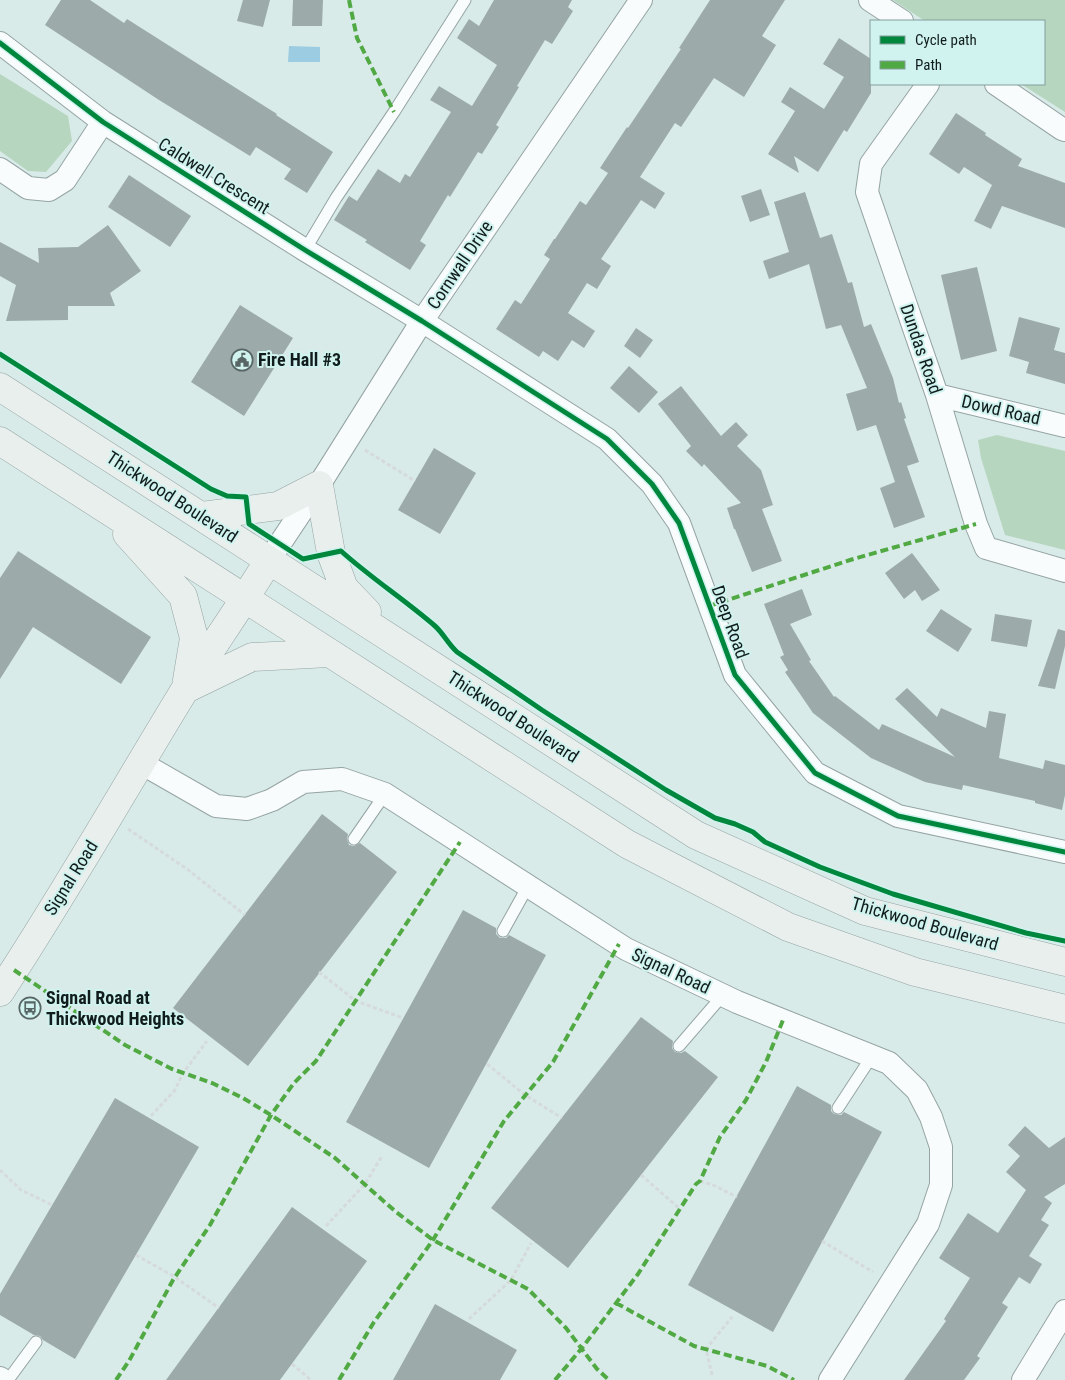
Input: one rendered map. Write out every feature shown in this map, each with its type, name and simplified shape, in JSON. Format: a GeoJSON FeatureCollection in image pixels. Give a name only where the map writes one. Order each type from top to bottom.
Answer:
{"type":"FeatureCollection","features":[{"type":"Feature","properties":{"kind":"main road","name":"Thickwood Boulevard"},"geometry":{"type":"LineString","coordinates":[[0,387],[696,835],[865,911],[1065,962]]}},
{"type":"Feature","properties":{"kind":"main road"},"geometry":{"type":"LineString","coordinates":[[0,441],[627,844],[788,927],[915,972],[1065,1009]]}},
{"type":"Feature","properties":{"kind":"main road"},"geometry":{"type":"LineString","coordinates":[[202,516],[278,506],[319,485],[331,553],[344,588],[393,639]]}},
{"type":"Feature","properties":{"kind":"main road"},"geometry":{"type":"LineString","coordinates":[[103,508],[183,596],[194,638],[186,689]]}},
{"type":"Feature","properties":{"kind":"main road","name":"Signal Road"},"geometry":{"type":"LineString","coordinates":[[0,992],[186,689],[269,560]]}},
{"type":"Feature","properties":{"kind":"main road"},"geometry":{"type":"LineString","coordinates":[[186,689],[252,657],[329,653]]}},
{"type":"Feature","properties":{"kind":"street","name":"Cornwall Drive"},"geometry":{"type":"LineString","coordinates":[[269,560],[319,485],[422,321],[642,0]]}},
{"type":"Feature","properties":{"kind":"street"},"geometry":{"type":"LineString","coordinates":[[870,0],[900,20]]}},
{"type":"Feature","properties":{"kind":"street","name":"Caldwell Crescent"},"geometry":{"type":"LineString","coordinates":[[0,43],[103,122],[305,250],[422,321]]}},
{"type":"Feature","properties":{"kind":"street","name":"Dundas Road"},"geometry":{"type":"LineString","coordinates":[[927,85],[871,164],[867,192],[937,395],[976,524],[986,548],[1065,571]]}},
{"type":"Feature","properties":{"kind":"street"},"geometry":{"type":"LineString","coordinates":[[997,85],[1065,130]]}},
{"type":"Feature","properties":{"kind":"street"},"geometry":{"type":"LineString","coordinates":[[0,169],[28,188],[49,190],[65,180],[103,122]]}},
{"type":"Feature","properties":{"kind":"street","name":"Deep Road"},"geometry":{"type":"LineString","coordinates":[[422,321],[607,440],[652,484],[679,523],[735,675],[815,773],[898,816],[1065,852]]}},
{"type":"Feature","properties":{"kind":"street","name":"Dowd Road"},"geometry":{"type":"LineString","coordinates":[[937,395],[1065,426]]}},
{"type":"Feature","properties":{"kind":"street","name":"Signal Road"},"geometry":{"type":"LineString","coordinates":[[141,764],[216,806],[248,808],[272,800],[303,782],[342,779],[385,794],[626,949],[723,995],[889,1063],[917,1090],[932,1117],[941,1147],[941,1185],[928,1224],[830,1380]]}},
{"type":"Feature","properties":{"kind":"street"},"geometry":{"type":"LineString","coordinates":[[1023,1380],[1065,1311]]}},
{"type":"Feature","properties":{"kind":"lane"},"geometry":{"type":"LineString","coordinates":[[305,250],[336,198],[394,112],[465,0]]}},
{"type":"Feature","properties":{"kind":"lane"},"geometry":{"type":"LineString","coordinates":[[354,839],[385,794]]}},
{"type":"Feature","properties":{"kind":"lane"},"geometry":{"type":"LineString","coordinates":[[503,931],[528,886]]}},
{"type":"Feature","properties":{"kind":"lane"},"geometry":{"type":"LineString","coordinates":[[679,1046],[723,995]]}},
{"type":"Feature","properties":{"kind":"lane"},"geometry":{"type":"LineString","coordinates":[[838,1108],[872,1056]]}},
{"type":"Feature","properties":{"kind":"lane"},"geometry":{"type":"LineString","coordinates":[[8,1380],[36,1342]]}},
{"type":"Feature","properties":{"kind":"path"},"geometry":{"type":"LineString","coordinates":[[347,440],[415,481]]}},
{"type":"Feature","properties":{"kind":"path"},"geometry":{"type":"LineString","coordinates":[[109,817],[188,869],[245,915]]}},
{"type":"Feature","properties":{"kind":"path"},"geometry":{"type":"LineString","coordinates":[[319,972],[356,1001],[403,1018]]}},
{"type":"Feature","properties":{"kind":"path"},"geometry":{"type":"LineString","coordinates":[[151,1116],[175,1090],[183,1073],[207,1040]]}},
{"type":"Feature","properties":{"kind":"path"},"geometry":{"type":"LineString","coordinates":[[487,1064],[526,1095],[562,1118]]}},
{"type":"Feature","properties":{"kind":"path"},"geometry":{"type":"LineString","coordinates":[[326,1226],[365,1184],[382,1156]]}},
{"type":"Feature","properties":{"kind":"path"},"geometry":{"type":"LineString","coordinates":[[0,1170],[22,1190],[52,1205]]}},
{"type":"Feature","properties":{"kind":"path"},"geometry":{"type":"LineString","coordinates":[[641,1175],[680,1209]]}},
{"type":"Feature","properties":{"kind":"path"},"geometry":{"type":"LineString","coordinates":[[700,1181],[713,1185],[736,1197]]}},
{"type":"Feature","properties":{"kind":"path"},"geometry":{"type":"LineString","coordinates":[[822,1241],[891,1282]]}},
{"type":"Feature","properties":{"kind":"path"},"geometry":{"type":"LineString","coordinates":[[469,1319],[511,1280],[531,1243]]}},
{"type":"Feature","properties":{"kind":"path"},"geometry":{"type":"LineString","coordinates":[[136,1255],[175,1277],[218,1308]]}},
{"type":"Feature","properties":{"kind":"path"},"geometry":{"type":"LineString","coordinates":[[712,1376],[706,1349],[732,1317]]}},
{"type":"Feature","properties":{"kind":"path"},"geometry":{"type":"LineString","coordinates":[[292,1364],[311,1380]]}},
{"type":"Feature","properties":{"kind":"green space"},"geometry":{"type":"Polygon","coordinates":[[[893,0],[1065,0],[1065,112],[1023,85],[1045,85],[1045,20],[923,20],[893,0]]]}},
{"type":"Feature","properties":{"kind":"green space"},"geometry":{"type":"Polygon","coordinates":[[[0,74],[68,116],[72,141],[46,172],[28,171],[0,151],[0,74]]]}},
{"type":"Feature","properties":{"kind":"green space"},"geometry":{"type":"Polygon","coordinates":[[[997,435],[1065,451],[1065,550],[1005,535],[981,458],[978,440],[997,435]]]}},
{"type":"Feature","properties":{"kind":"water"},"geometry":{"type":"Polygon","coordinates":[[[289,46],[320,47],[320,62],[288,62],[289,46]]]}},
{"type":"Feature","properties":{"kind":"building"},"geometry":{"type":"Polygon","coordinates":[[[61,0],[90,0],[124,23],[127,19],[277,114],[333,152],[307,193],[284,179],[291,169],[256,147],[250,156],[159,100],[45,25],[61,0]]]}},
{"type":"Feature","properties":{"kind":"building"},"geometry":{"type":"Polygon","coordinates":[[[243,0],[270,0],[263,27],[237,21],[243,0]]]}},
{"type":"Feature","properties":{"kind":"building"},"geometry":{"type":"Polygon","coordinates":[[[293,0],[323,0],[322,26],[292,26],[293,0]]]}},
{"type":"Feature","properties":{"kind":"building"},"geometry":{"type":"Polygon","coordinates":[[[494,0],[572,0],[568,7],[573,11],[552,44],[545,40],[496,125],[499,127],[482,154],[478,152],[450,197],[448,195],[420,241],[426,245],[410,270],[334,220],[349,196],[357,201],[378,169],[400,183],[405,174],[410,177],[451,112],[430,100],[439,86],[472,106],[497,65],[457,38],[469,19],[479,26],[494,0]]]}},
{"type":"Feature","properties":{"kind":"building"},"geometry":{"type":"Polygon","coordinates":[[[710,0],[785,0],[762,36],[776,45],[744,97],[714,78],[681,127],[675,123],[640,177],[665,193],[655,209],[641,200],[601,259],[611,266],[597,289],[587,283],[568,313],[595,331],[584,348],[572,340],[558,361],[543,351],[539,357],[496,329],[515,300],[521,304],[550,259],[544,255],[580,201],[586,205],[608,173],[600,168],[681,49],[679,48],[710,0]]]}},
{"type":"Feature","properties":{"kind":"building"},"geometry":{"type":"Polygon","coordinates":[[[839,38],[870,58],[871,93],[847,132],[844,130],[818,172],[794,156],[799,173],[768,154],[795,111],[781,102],[790,87],[824,109],[844,77],[823,64],[839,38]]]}},
{"type":"Feature","properties":{"kind":"building"},"geometry":{"type":"Polygon","coordinates":[[[956,113],[1022,159],[1018,166],[1065,183],[1065,228],[1002,206],[991,229],[974,221],[992,185],[964,167],[959,174],[929,154],[956,113]]]}},
{"type":"Feature","properties":{"kind":"building"},"geometry":{"type":"Polygon","coordinates":[[[129,175],[191,216],[170,247],[108,207],[129,175]]]}},
{"type":"Feature","properties":{"kind":"building"},"geometry":{"type":"Polygon","coordinates":[[[761,189],[770,215],[750,222],[741,196],[761,189]]]}},
{"type":"Feature","properties":{"kind":"building"},"geometry":{"type":"Polygon","coordinates":[[[805,192],[820,238],[832,234],[848,283],[852,282],[864,327],[871,324],[893,378],[899,403],[901,402],[906,418],[904,419],[919,462],[907,466],[925,517],[894,528],[880,488],[895,482],[876,425],[857,431],[846,394],[867,388],[841,325],[826,329],[809,264],[769,279],[763,261],[789,252],[774,202],[805,192]]]}},
{"type":"Feature","properties":{"kind":"building"},"geometry":{"type":"Polygon","coordinates":[[[108,225],[141,271],[110,293],[115,306],[68,306],[68,320],[6,321],[16,285],[0,276],[0,242],[39,263],[38,248],[78,247],[108,225]]]}},
{"type":"Feature","properties":{"kind":"building"},"geometry":{"type":"Polygon","coordinates":[[[977,267],[997,351],[961,360],[941,275],[977,267]]]}},
{"type":"Feature","properties":{"kind":"building","name":"Fire Hall #3"},"geometry":{"type":"Polygon","coordinates":[[[240,305],[293,338],[244,416],[191,382],[240,305]]]}},
{"type":"Feature","properties":{"kind":"building"},"geometry":{"type":"Polygon","coordinates":[[[1019,317],[1060,328],[1054,350],[1065,353],[1065,384],[1026,373],[1029,362],[1009,356],[1019,317]]]}},
{"type":"Feature","properties":{"kind":"building"},"geometry":{"type":"Polygon","coordinates":[[[636,328],[653,340],[640,358],[624,346],[636,328]]]}},
{"type":"Feature","properties":{"kind":"building"},"geometry":{"type":"Polygon","coordinates":[[[629,366],[658,392],[639,413],[610,388],[629,366]]]}},
{"type":"Feature","properties":{"kind":"building"},"geometry":{"type":"Polygon","coordinates":[[[681,386],[721,436],[736,422],[748,435],[737,446],[761,470],[773,505],[762,509],[782,561],[752,572],[727,508],[741,503],[704,464],[702,467],[686,451],[691,446],[658,404],[681,386]]]}},
{"type":"Feature","properties":{"kind":"building"},"geometry":{"type":"Polygon","coordinates":[[[434,448],[476,473],[440,534],[398,510],[434,448]]]}},
{"type":"Feature","properties":{"kind":"building"},"geometry":{"type":"Polygon","coordinates":[[[18,551],[151,637],[121,684],[33,627],[0,679],[0,578],[18,551]]]}},
{"type":"Feature","properties":{"kind":"building"},"geometry":{"type":"Polygon","coordinates":[[[912,553],[940,590],[922,601],[915,590],[904,599],[885,573],[912,553]]]}},
{"type":"Feature","properties":{"kind":"building"},"geometry":{"type":"Polygon","coordinates":[[[802,589],[812,615],[790,624],[811,660],[809,661],[834,697],[879,730],[882,724],[955,757],[895,699],[907,688],[937,717],[941,708],[986,728],[989,711],[1006,714],[999,758],[1043,769],[1045,760],[1065,765],[1065,795],[1062,810],[1035,803],[1035,801],[963,785],[962,790],[925,782],[871,758],[813,713],[785,672],[788,670],[780,657],[784,655],[764,604],[802,589]]]}},
{"type":"Feature","properties":{"kind":"building"},"geometry":{"type":"Polygon","coordinates":[[[941,609],[972,629],[958,652],[926,631],[941,609]]]}},
{"type":"Feature","properties":{"kind":"building"},"geometry":{"type":"Polygon","coordinates":[[[995,614],[1032,620],[1027,647],[991,641],[995,614]]]}},
{"type":"Feature","properties":{"kind":"building"},"geometry":{"type":"Polygon","coordinates":[[[1058,629],[1065,631],[1065,646],[1055,689],[1038,686],[1058,629]]]}},
{"type":"Feature","properties":{"kind":"building"},"geometry":{"type":"Polygon","coordinates":[[[322,814],[348,834],[349,845],[354,846],[360,843],[397,872],[248,1066],[173,1008],[322,814]]]}},
{"type":"Feature","properties":{"kind":"building"},"geometry":{"type":"Polygon","coordinates":[[[463,910],[496,928],[496,934],[500,938],[506,938],[509,935],[546,955],[429,1168],[346,1122],[463,910]]]}},
{"type":"Feature","properties":{"kind":"building"},"geometry":{"type":"Polygon","coordinates":[[[641,1017],[673,1041],[672,1048],[675,1052],[681,1053],[685,1051],[718,1077],[568,1268],[491,1208],[641,1017]]]}},
{"type":"Feature","properties":{"kind":"building"},"geometry":{"type":"Polygon","coordinates":[[[797,1086],[831,1105],[831,1111],[834,1114],[841,1115],[844,1112],[882,1132],[773,1332],[688,1285],[797,1086]]]}},
{"type":"Feature","properties":{"kind":"building"},"geometry":{"type":"Polygon","coordinates":[[[115,1098],[199,1147],[75,1359],[43,1340],[40,1336],[34,1335],[0,1315],[0,1294],[115,1098]]]}},
{"type":"Feature","properties":{"kind":"building"},"geometry":{"type":"Polygon","coordinates":[[[1025,1126],[1049,1148],[1065,1137],[1065,1184],[1044,1197],[1052,1203],[1041,1220],[1049,1225],[1029,1256],[1042,1264],[1030,1284],[1019,1277],[1002,1303],[1008,1307],[977,1356],[980,1358],[964,1380],[904,1380],[946,1321],[944,1319],[970,1278],[939,1258],[968,1213],[998,1233],[1026,1190],[1006,1172],[1020,1156],[1008,1145],[1025,1126]]]}},
{"type":"Feature","properties":{"kind":"building"},"geometry":{"type":"Polygon","coordinates":[[[292,1207],[367,1261],[280,1380],[166,1380],[292,1207]]]}},
{"type":"Feature","properties":{"kind":"building"},"geometry":{"type":"Polygon","coordinates":[[[435,1304],[517,1350],[500,1380],[393,1380],[435,1304]]]}},
{"type":"Feature","properties":{"kind":"marked path"},"geometry":{"type":"LineString","coordinates":[[349,0],[357,38],[394,112]]}},
{"type":"Feature","properties":{"kind":"marked path"},"geometry":{"type":"LineString","coordinates":[[709,606],[850,560],[976,524]]}},
{"type":"Feature","properties":{"kind":"marked path"},"geometry":{"type":"LineString","coordinates":[[116,1380],[129,1361],[173,1280],[210,1225],[271,1115],[294,1083],[316,1061],[460,842]]}},
{"type":"Feature","properties":{"kind":"marked path"},"geometry":{"type":"LineString","coordinates":[[339,1380],[374,1322],[433,1240],[504,1121],[553,1062],[619,944]]}},
{"type":"Feature","properties":{"kind":"marked path"},"geometry":{"type":"LineString","coordinates":[[14,970],[125,1045],[172,1069],[212,1083],[243,1098],[271,1115],[335,1158],[396,1212],[433,1240],[528,1289],[566,1328],[597,1369],[609,1380]]}},
{"type":"Feature","properties":{"kind":"marked path"},"geometry":{"type":"LineString","coordinates":[[555,1380],[582,1348],[638,1274],[696,1184],[700,1181],[720,1137],[746,1100],[766,1062],[783,1020]]}},
{"type":"Feature","properties":{"kind":"marked path"},"geometry":{"type":"LineString","coordinates":[[616,1303],[694,1346],[767,1366],[794,1380]]}},
{"type":"Feature","properties":{"kind":"cycle path"},"geometry":{"type":"LineString","coordinates":[[0,43],[103,122],[607,439],[652,484],[679,523],[735,675],[815,773],[898,816],[1065,852]]}},
{"type":"Feature","properties":{"kind":"cycle path"},"geometry":{"type":"LineString","coordinates":[[0,354],[211,489],[227,496],[246,497],[249,524],[303,559],[341,551],[435,626],[457,652],[542,710],[666,790],[715,818],[753,832],[765,842],[820,867],[893,894],[1026,933],[1065,941]]}},
{"type":"Feature","properties":{"kind":"place","name":"Fire Hall #3"},"geometry":{"type":"Point","coordinates":[242,360]}},
{"type":"Feature","properties":{"kind":"place","name":"Signal Road at Thickwood Heights"},"geometry":{"type":"Point","coordinates":[30,1008]}}]}
